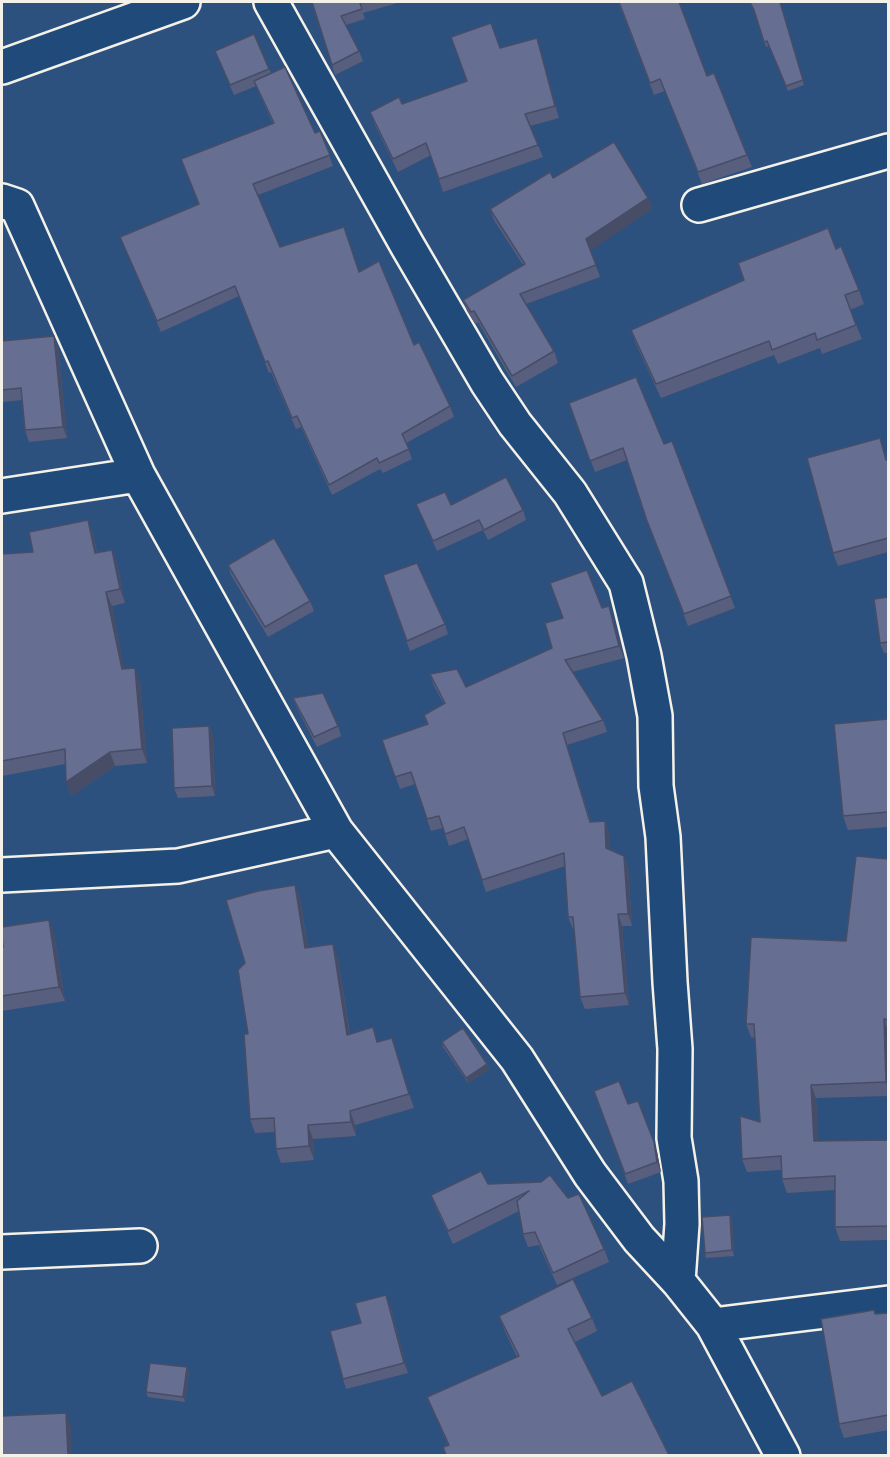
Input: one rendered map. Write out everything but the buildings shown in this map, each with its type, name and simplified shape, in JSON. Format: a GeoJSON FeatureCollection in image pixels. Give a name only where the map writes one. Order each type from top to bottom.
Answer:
{"type":"FeatureCollection","features":[{"type":"Feature","properties":{"kind":"street"},"geometry":{"type":"LineString","coordinates":[[2,67],[183,2]]}},
{"type":"Feature","properties":{"kind":"street"},"geometry":{"type":"LineString","coordinates":[[271,2],[407,245],[487,382],[515,424],[570,493],[626,583],[645,656],[655,716],[656,786],[663,837],[675,1049],[674,1138],[681,1181],[682,1224],[678,1281]]}},
{"type":"Feature","properties":{"kind":"street"},"geometry":{"type":"LineString","coordinates":[[699,205],[888,151]]}},
{"type":"Feature","properties":{"kind":"street"},"geometry":{"type":"LineString","coordinates":[[7,203],[138,475],[336,831],[517,1059],[590,1174],[639,1239],[678,1281],[713,1325],[783,1455]]}},
{"type":"Feature","properties":{"kind":"street"},"geometry":{"type":"LineString","coordinates":[[2,496],[138,475]]}},
{"type":"Feature","properties":{"kind":"street"},"geometry":{"type":"LineString","coordinates":[[2,875],[178,866],[336,831]]}},
{"type":"Feature","properties":{"kind":"street"},"geometry":{"type":"LineString","coordinates":[[2,1252],[140,1246]]}},
{"type":"Feature","properties":{"kind":"street"},"geometry":{"type":"LineString","coordinates":[[713,1325],[888,1303]]}}]}
